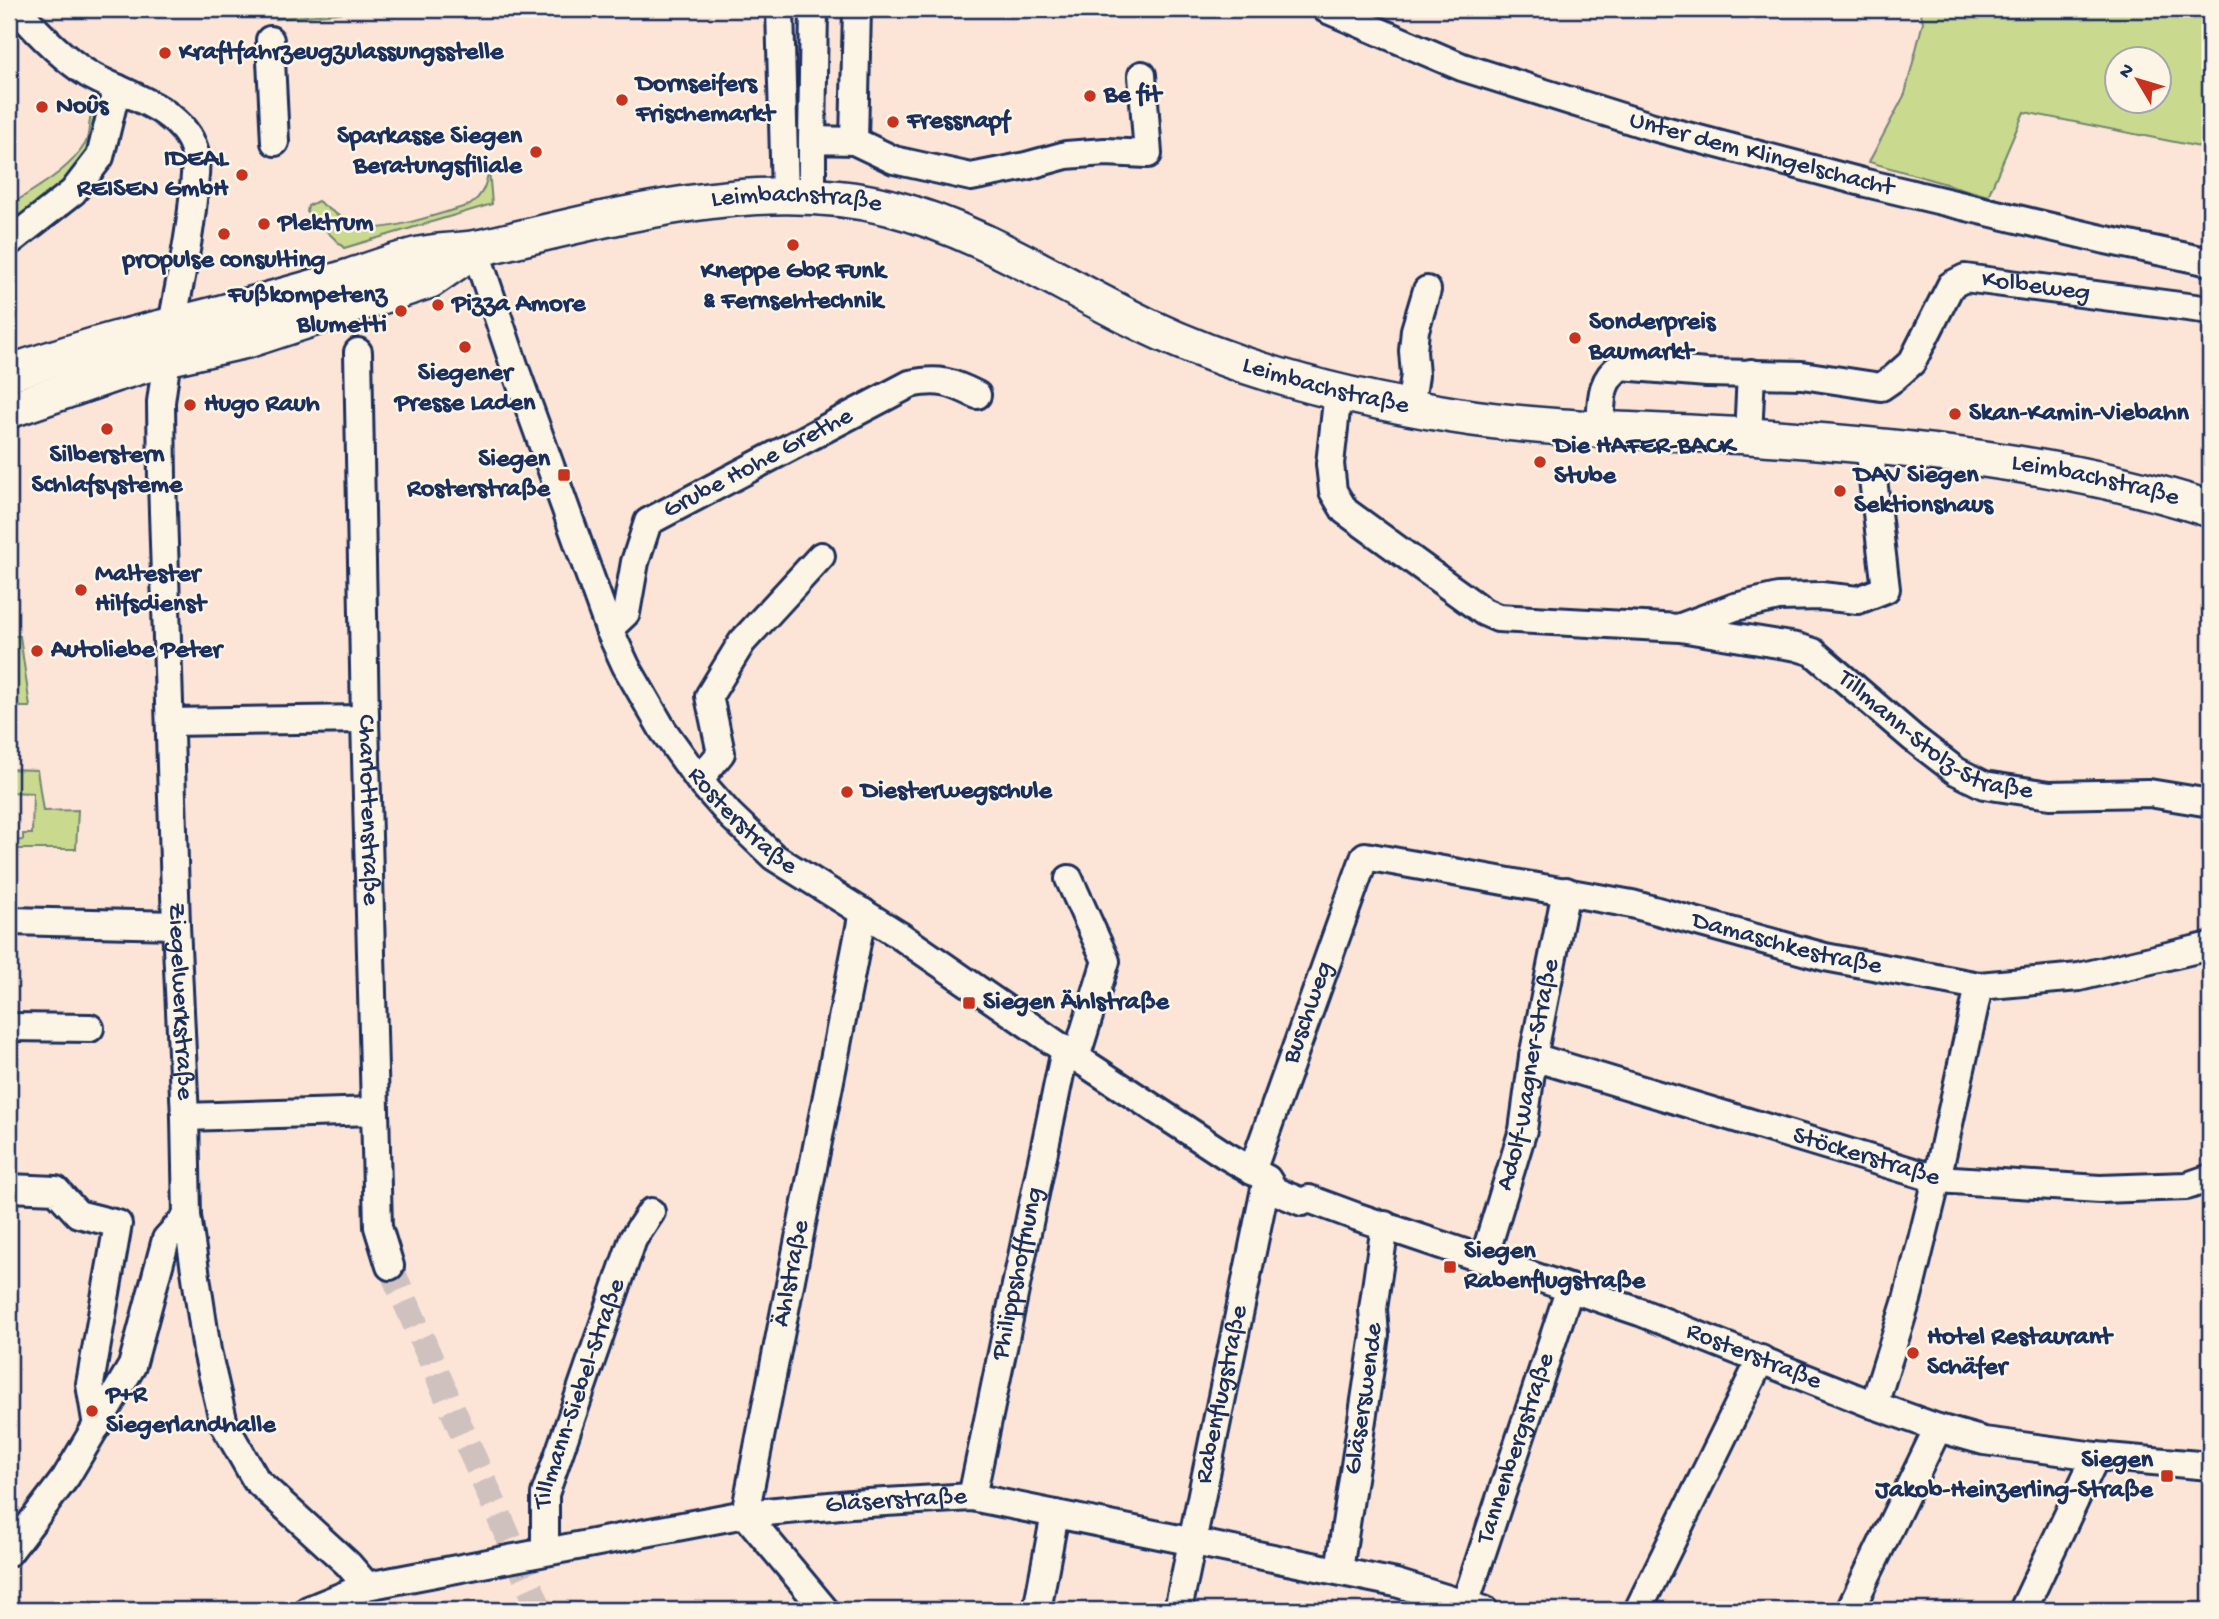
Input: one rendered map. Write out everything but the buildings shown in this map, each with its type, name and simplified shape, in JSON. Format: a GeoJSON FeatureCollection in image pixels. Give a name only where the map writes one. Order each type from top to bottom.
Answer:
{"type":"FeatureCollection","features":[{"type":"Feature","properties":{"kind":"main road","name":"Leimbachstraße"},"geometry":{"type":"LineString","coordinates":[[9,410],[102,378],[169,342],[299,291],[421,254],[475,249],[637,213],[712,201],[798,195],[886,207],[957,229],[1193,346],[1271,374],[1338,392],[1478,419],[1869,445],[2012,464],[2131,487],[2210,509]]}},
{"type":"Feature","properties":{"kind":"main road","name":"Leimbachstraße"},"geometry":{"type":"LineString","coordinates":[[9,373],[113,340],[169,342]]}},
{"type":"Feature","properties":{"kind":"street","name":"Ziegelwerkstraße"},"geometry":{"type":"LineString","coordinates":[[17,9],[42,37],[87,73],[164,112],[177,122],[195,151],[193,201],[161,402],[187,1216],[207,1351],[224,1424],[256,1480],[348,1564],[366,1586]]}},
{"type":"Feature","properties":{"kind":"street"},"geometry":{"type":"LineString","coordinates":[[780,9],[798,195]]}},
{"type":"Feature","properties":{"kind":"street"},"geometry":{"type":"LineString","coordinates":[[798,195],[812,140],[814,9]]}},
{"type":"Feature","properties":{"kind":"street"},"geometry":{"type":"LineString","coordinates":[[854,141],[857,9]]}},
{"type":"Feature","properties":{"kind":"street","name":"Unter dem Klingelschacht"},"geometry":{"type":"LineString","coordinates":[[1326,9],[1462,67],[1653,127],[1866,183],[2210,262]]}},
{"type":"Feature","properties":{"kind":"street"},"geometry":{"type":"LineString","coordinates":[[270,40],[275,142]]}},
{"type":"Feature","properties":{"kind":"street"},"geometry":{"type":"LineString","coordinates":[[812,140],[854,141],[894,160],[971,177],[1066,155],[1105,152],[1148,154],[1142,75]]}},
{"type":"Feature","properties":{"kind":"street"},"geometry":{"type":"LineString","coordinates":[[9,242],[73,192],[100,157],[117,88]]}},
{"type":"Feature","properties":{"kind":"street","name":"Rosterstraße"},"geometry":{"type":"LineString","coordinates":[[475,249],[516,371],[626,666],[663,730],[699,780],[730,815],[774,857],[863,912],[1070,1054],[1259,1175],[1275,1191],[1289,1197],[1302,1202],[1310,1199],[1640,1312],[1938,1428],[1984,1441],[2096,1456],[2210,1466]]}},
{"type":"Feature","properties":{"kind":"street","name":"Kolbeweg"},"geometry":{"type":"LineString","coordinates":[[1751,373],[1802,375],[1881,387],[1912,362],[1951,285],[1965,278],[2210,310]]}},
{"type":"Feature","properties":{"kind":"street"},"geometry":{"type":"LineString","coordinates":[[1410,408],[1415,375],[1415,330],[1427,290]]}},
{"type":"Feature","properties":{"kind":"street","name":"Charlottenstraße"},"geometry":{"type":"LineString","coordinates":[[358,352],[378,1227],[390,1266]]}},
{"type":"Feature","properties":{"kind":"street"},"geometry":{"type":"LineString","coordinates":[[1600,429],[1606,379],[1621,366],[1707,373],[1751,373],[1748,436]]}},
{"type":"Feature","properties":{"kind":"street","name":"Grube Hohe Grethe"},"geometry":{"type":"LineString","coordinates":[[610,629],[626,613],[635,562],[648,522],[910,384],[931,379],[957,385],[977,396]]}},
{"type":"Feature","properties":{"kind":"street","name":"Tillmann-Stolz-Straße"},"geometry":{"type":"LineString","coordinates":[[1338,392],[1330,464],[1333,491],[1345,511],[1484,612],[1498,618],[1680,628],[1797,647],[1813,652],[1913,738],[1956,771],[1984,785],[2050,795],[2149,793],[2204,802]]}},
{"type":"Feature","properties":{"kind":"street","name":"Tillmann-Stolz-Straße"},"geometry":{"type":"LineString","coordinates":[[1680,628],[1735,607],[1778,597],[1821,596],[1858,600],[1886,589],[1869,445]]}},
{"type":"Feature","properties":{"kind":"street"},"geometry":{"type":"LineString","coordinates":[[699,780],[721,753],[709,696],[742,642],[821,556]]}},
{"type":"Feature","properties":{"kind":"street"},"geometry":{"type":"LineString","coordinates":[[170,722],[365,719]]}},
{"type":"Feature","properties":{"kind":"street","name":"Damaschkestraße"},"geometry":{"type":"LineString","coordinates":[[1365,856],[1632,904],[1825,957],[1979,986],[2079,977],[2210,946]]}},
{"type":"Feature","properties":{"kind":"street","name":"Buschweg"},"geometry":{"type":"LineString","coordinates":[[1259,1175],[1365,856]]}},
{"type":"Feature","properties":{"kind":"street","name":"Philippshoffnung"},"geometry":{"type":"LineString","coordinates":[[972,1497],[1070,1054],[1106,961],[1069,879]]}},
{"type":"Feature","properties":{"kind":"street","name":"Adolf-Wagner-Straße"},"geometry":{"type":"LineString","coordinates":[[1484,1258],[1523,1130],[1533,1057],[1566,891]]}},
{"type":"Feature","properties":{"kind":"street","name":"Ählstraße"},"geometry":{"type":"LineString","coordinates":[[746,1514],[863,912]]}},
{"type":"Feature","properties":{"kind":"street"},"geometry":{"type":"LineString","coordinates":[[9,921],[176,925]]}},
{"type":"Feature","properties":{"kind":"street"},"geometry":{"type":"LineString","coordinates":[[1874,1405],[1908,1300],[1979,986]]}},
{"type":"Feature","properties":{"kind":"street"},"geometry":{"type":"LineString","coordinates":[[10,1027],[90,1028]]}},
{"type":"Feature","properties":{"kind":"street","name":"Stöckerstraße"},"geometry":{"type":"LineString","coordinates":[[1533,1057],[1937,1179],[2100,1189],[2187,1186],[2210,1178]]}},
{"type":"Feature","properties":{"kind":"street"},"geometry":{"type":"LineString","coordinates":[[185,1117],[375,1111]]}},
{"type":"Feature","properties":{"kind":"street","name":"Rabenflugstraße"},"geometry":{"type":"LineString","coordinates":[[1178,1610],[1193,1541],[1259,1175]]}},
{"type":"Feature","properties":{"kind":"street"},"geometry":{"type":"LineString","coordinates":[[9,1188],[56,1190],[78,1214],[118,1224],[90,1384],[97,1426]]}},
{"type":"Feature","properties":{"kind":"street","name":"Tillmann-Siebel-Straße"},"geometry":{"type":"LineString","coordinates":[[545,1551],[545,1494],[633,1239],[651,1212]]}},
{"type":"Feature","properties":{"kind":"street"},"geometry":{"type":"LineString","coordinates":[[9,1552],[66,1477],[132,1366],[166,1239],[187,1216]]}},
{"type":"Feature","properties":{"kind":"street","name":"Gläserswende"},"geometry":{"type":"LineString","coordinates":[[1339,1570],[1375,1335],[1373,1309],[1385,1225]]}},
{"type":"Feature","properties":{"kind":"street","name":"Tannenbergstraße"},"geometry":{"type":"LineString","coordinates":[[1471,1608],[1570,1288]]}},
{"type":"Feature","properties":{"kind":"street"},"geometry":{"type":"LineString","coordinates":[[1638,1610],[1762,1359]]}},
{"type":"Feature","properties":{"kind":"street"},"geometry":{"type":"LineString","coordinates":[[1850,1610],[1938,1428]]}},
{"type":"Feature","properties":{"kind":"street"},"geometry":{"type":"LineString","coordinates":[[2023,1610],[2096,1456]]}},
{"type":"Feature","properties":{"kind":"street","name":"Gläserstraße"},"geometry":{"type":"LineString","coordinates":[[308,1610],[366,1586],[746,1514],[972,1497],[1339,1570],[1396,1583],[1471,1608]]}},
{"type":"Feature","properties":{"kind":"street"},"geometry":{"type":"LineString","coordinates":[[746,1514],[825,1610]]}},
{"type":"Feature","properties":{"kind":"street"},"geometry":{"type":"LineString","coordinates":[[1037,1610],[1055,1514]]}},
{"type":"Feature","properties":{"kind":"green space"},"geometry":{"type":"Polygon","coordinates":[[[275,9],[380,9],[276,19],[275,9]]]}},
{"type":"Feature","properties":{"kind":"green space"},"geometry":{"type":"Polygon","coordinates":[[[1920,9],[2210,9],[2210,149],[2024,112],[1988,196],[1869,162],[1905,94],[1923,22],[1920,9]]]}},
{"type":"Feature","properties":{"kind":"green space"},"geometry":{"type":"Polygon","coordinates":[[[100,105],[85,167],[14,225],[9,219],[9,206],[70,163],[85,144],[92,112],[100,105]]]}},
{"type":"Feature","properties":{"kind":"green space"},"geometry":{"type":"Polygon","coordinates":[[[489,169],[492,204],[344,248],[307,212],[308,206],[318,201],[343,218],[364,227],[382,228],[407,223],[470,205],[483,189],[489,169]]]}},
{"type":"Feature","properties":{"kind":"green space"},"geometry":{"type":"Polygon","coordinates":[[[13,636],[20,636],[30,707],[9,707],[9,668],[12,667],[13,636]]]}},
{"type":"Feature","properties":{"kind":"green space"},"geometry":{"type":"Polygon","coordinates":[[[9,769],[37,770],[43,811],[78,810],[76,849],[13,849],[11,902],[9,841],[23,840],[23,834],[32,834],[33,793],[9,792],[9,769]]]}},
{"type":"Feature","properties":{"kind":"tunnel"},"geometry":{"type":"LineString","coordinates":[[390,1266],[540,1610]]}},
{"type":"Feature","properties":{"kind":"place","name":"Kraftfahrzeugzulassungsstelle"},"geometry":{"type":"Point","coordinates":[165,53]}},
{"type":"Feature","properties":{"kind":"place","name":"Be fit"},"geometry":{"type":"Point","coordinates":[1090,96]}},
{"type":"Feature","properties":{"kind":"place","name":"Dornseifers Frischemarkt"},"geometry":{"type":"Point","coordinates":[622,100]}},
{"type":"Feature","properties":{"kind":"place","name":"Noûs"},"geometry":{"type":"Point","coordinates":[42,107]}},
{"type":"Feature","properties":{"kind":"place","name":"Fressnapf"},"geometry":{"type":"Point","coordinates":[893,122]}},
{"type":"Feature","properties":{"kind":"place","name":"Sparkasse Siegen Beratungsfiliale"},"geometry":{"type":"Point","coordinates":[536,152]}},
{"type":"Feature","properties":{"kind":"place","name":"IDEAL REISEN GmbH"},"geometry":{"type":"Point","coordinates":[242,175]}},
{"type":"Feature","properties":{"kind":"place","name":"Plektrum"},"geometry":{"type":"Point","coordinates":[264,224]}},
{"type":"Feature","properties":{"kind":"place","name":"prOpulse consulting"},"geometry":{"type":"Point","coordinates":[224,234]}},
{"type":"Feature","properties":{"kind":"place","name":"Kneppe GbR Funk & Fernsehtechnik"},"geometry":{"type":"Point","coordinates":[793,245]}},
{"type":"Feature","properties":{"kind":"place","name":"Pizza Amore"},"geometry":{"type":"Point","coordinates":[438,305]}},
{"type":"Feature","properties":{"kind":"place","name":"Fußkompetenz Blumetti"},"geometry":{"type":"Point","coordinates":[401,311]}},
{"type":"Feature","properties":{"kind":"place","name":"Sonderpreis Baumarkt"},"geometry":{"type":"Point","coordinates":[1575,338]}},
{"type":"Feature","properties":{"kind":"place","name":"Siegener Presse Laden"},"geometry":{"type":"Point","coordinates":[465,347]}},
{"type":"Feature","properties":{"kind":"place","name":"Hugo Rauh"},"geometry":{"type":"Point","coordinates":[190,405]}},
{"type":"Feature","properties":{"kind":"place","name":"Skan-Kamin-Viebahn"},"geometry":{"type":"Point","coordinates":[1955,414]}},
{"type":"Feature","properties":{"kind":"place","name":"Silberstern Schlafsysteme"},"geometry":{"type":"Point","coordinates":[107,429]}},
{"type":"Feature","properties":{"kind":"place","name":"Die HAFER-BACK Stube"},"geometry":{"type":"Point","coordinates":[1540,462]}},
{"type":"Feature","properties":{"kind":"place","name":"Siegen Rosterstraße"},"geometry":{"type":"Point","coordinates":[564,475]}},
{"type":"Feature","properties":{"kind":"place","name":"DAV Siegen Sektionshaus"},"geometry":{"type":"Point","coordinates":[1840,491]}},
{"type":"Feature","properties":{"kind":"place","name":"Maltester Hilfsdienst"},"geometry":{"type":"Point","coordinates":[81,590]}},
{"type":"Feature","properties":{"kind":"place","name":"Autoliebe Peter"},"geometry":{"type":"Point","coordinates":[37,651]}},
{"type":"Feature","properties":{"kind":"place","name":"Diesterwegschule"},"geometry":{"type":"Point","coordinates":[847,792]}},
{"type":"Feature","properties":{"kind":"place","name":"Siegen Ählstraße"},"geometry":{"type":"Point","coordinates":[969,1003]}},
{"type":"Feature","properties":{"kind":"place","name":"Siegen Rabenflugstraße"},"geometry":{"type":"Point","coordinates":[1450,1267]}},
{"type":"Feature","properties":{"kind":"place","name":"Hotel Restaurant Schäfer"},"geometry":{"type":"Point","coordinates":[1913,1353]}},
{"type":"Feature","properties":{"kind":"place","name":"P+R Siegerlandhalle"},"geometry":{"type":"Point","coordinates":[92,1411]}},
{"type":"Feature","properties":{"kind":"place","name":"Siegen Jakob-Heinzerling-Straße"},"geometry":{"type":"Point","coordinates":[2167,1476]}}]}
